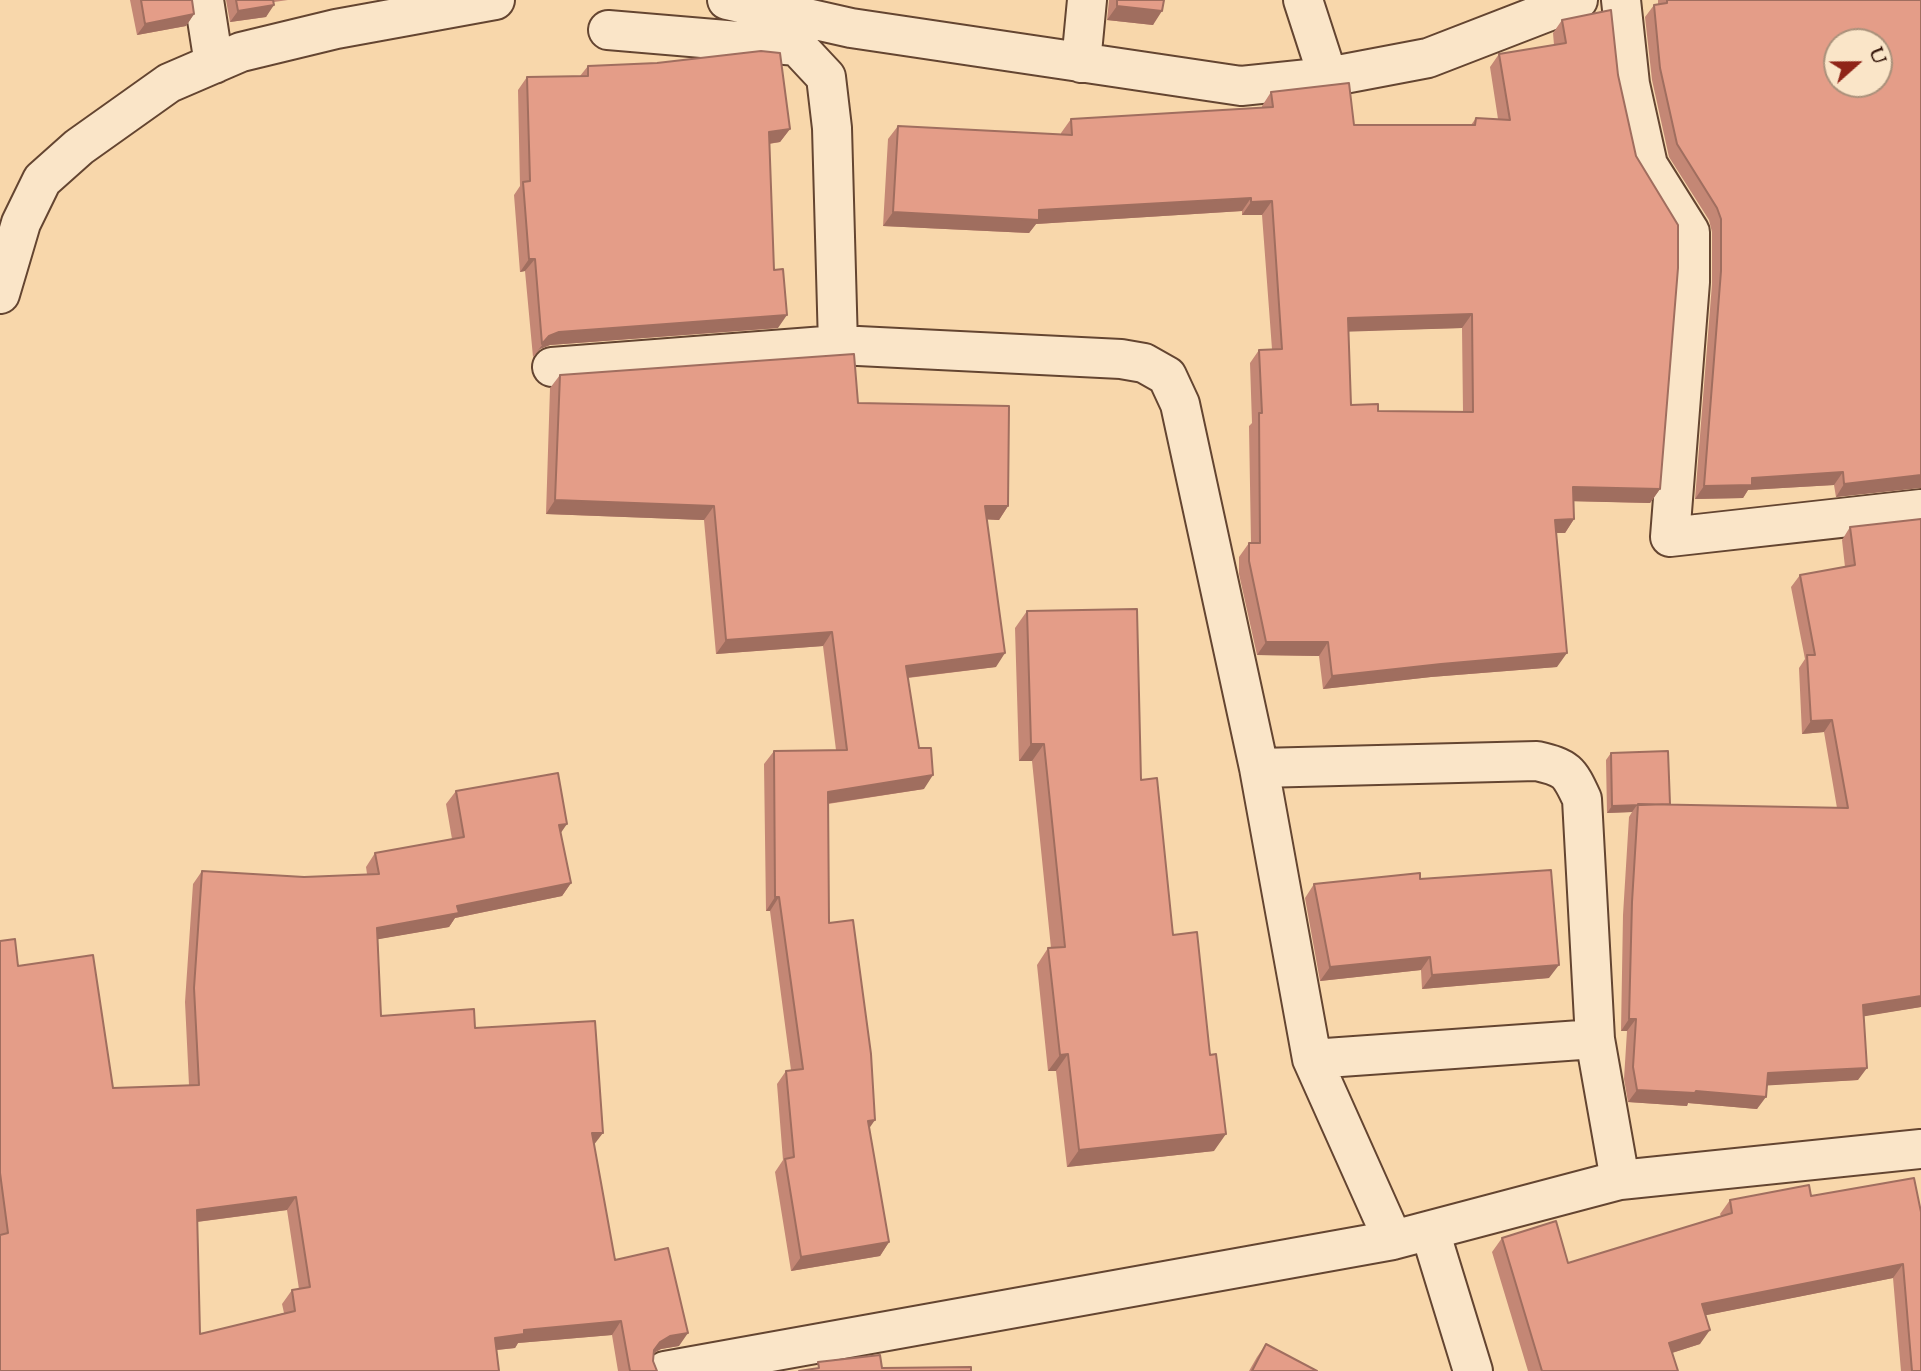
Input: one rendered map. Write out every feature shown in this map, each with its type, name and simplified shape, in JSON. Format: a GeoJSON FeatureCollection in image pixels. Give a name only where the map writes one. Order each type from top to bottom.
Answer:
{"type":"FeatureCollection","features":[{"type":"Feature","properties":{"kind":"street"},"geometry":{"type":"LineString","coordinates":[[204,0],[214,64]]}},
{"type":"Feature","properties":{"kind":"street"},"geometry":{"type":"LineString","coordinates":[[0,294],[21,223],[42,180],[79,147],[169,83],[241,52],[336,29],[495,0]]}},
{"type":"Feature","properties":{"kind":"street"},"geometry":{"type":"LineString","coordinates":[[727,0],[851,28],[1241,86],[1328,77],[1428,58],[1578,0]]}},
{"type":"Feature","properties":{"kind":"street"},"geometry":{"type":"LineString","coordinates":[[1081,63],[1087,0]]}},
{"type":"Feature","properties":{"kind":"street"},"geometry":{"type":"LineString","coordinates":[[1303,0],[1328,77]]}},
{"type":"Feature","properties":{"kind":"street"},"geometry":{"type":"LineString","coordinates":[[1621,0],[1630,84],[1648,165],[1690,232],[1690,282],[1670,537],[1921,509]]}},
{"type":"Feature","properties":{"kind":"street"},"geometry":{"type":"LineString","coordinates":[[608,30],[797,46],[826,77],[832,128],[838,345]]}},
{"type":"Feature","properties":{"kind":"street"},"geometry":{"type":"LineString","coordinates":[[552,367],[838,345],[1121,359],[1144,363],[1167,376],[1180,404],[1259,768],[1312,1059],[1393,1240]]}},
{"type":"Feature","properties":{"kind":"street"},"geometry":{"type":"LineString","coordinates":[[1259,768],[1537,761],[1562,767],[1582,799],[1595,1039],[1620,1180]]}},
{"type":"Feature","properties":{"kind":"street"},"geometry":{"type":"LineString","coordinates":[[1312,1059],[1595,1039]]}},
{"type":"Feature","properties":{"kind":"street"},"geometry":{"type":"LineString","coordinates":[[665,1371],[1393,1240],[1620,1180],[1921,1149]]}},
{"type":"Feature","properties":{"kind":"street"},"geometry":{"type":"LineString","coordinates":[[1430,1231],[1473,1371]]}},
{"type":"Feature","properties":{"kind":"building"},"geometry":{"type":"Polygon","coordinates":[[[141,0],[192,0],[194,14],[145,24],[141,0]]]}},
{"type":"Feature","properties":{"kind":"building"},"geometry":{"type":"Polygon","coordinates":[[[236,0],[273,0],[274,5],[238,11],[236,0]]]}},
{"type":"Feature","properties":{"kind":"building"},"geometry":{"type":"Polygon","coordinates":[[[1117,0],[1164,0],[1162,11],[1117,6],[1117,0]]]}},
{"type":"Feature","properties":{"kind":"building"},"geometry":{"type":"Polygon","coordinates":[[[1667,0],[1921,0],[1921,475],[1844,484],[1843,472],[1752,478],[1752,485],[1704,486],[1721,271],[1721,219],[1717,208],[1677,144],[1660,68],[1654,5],[1667,3],[1667,0]]]}},
{"type":"Feature","properties":{"kind":"building"},"geometry":{"type":"Polygon","coordinates":[[[1611,10],[1618,75],[1636,156],[1678,225],[1678,268],[1660,489],[1573,487],[1574,519],[1555,520],[1567,653],[1332,676],[1328,642],[1266,642],[1249,561],[1249,543],[1260,543],[1259,413],[1262,413],[1259,350],[1282,349],[1272,201],[1251,202],[1251,198],[1039,210],[1039,220],[893,212],[898,126],[1072,135],[1071,119],[1273,107],[1271,92],[1349,83],[1354,125],[1475,125],[1476,118],[1510,120],[1499,54],[1566,43],[1562,20],[1611,10]],[[1472,314],[1348,318],[1351,405],[1378,404],[1378,411],[1473,412],[1472,314]]]}},
{"type":"Feature","properties":{"kind":"building"},"geometry":{"type":"Polygon","coordinates":[[[761,51],[780,53],[790,129],[769,132],[774,270],[783,269],[787,315],[559,332],[549,336],[542,344],[535,259],[529,259],[523,182],[530,181],[527,77],[588,76],[588,66],[657,63],[761,51]]]}},
{"type":"Feature","properties":{"kind":"building"},"geometry":{"type":"Polygon","coordinates":[[[854,354],[858,403],[1009,406],[1008,506],[985,506],[1005,653],[906,666],[919,748],[931,748],[933,775],[828,792],[829,923],[853,920],[871,1054],[875,1120],[868,1121],[889,1242],[801,1257],[785,1159],[794,1157],[786,1071],[803,1069],[779,897],[775,897],[774,751],[847,750],[832,632],[726,640],[714,506],[555,500],[560,375],[854,354]]]}},
{"type":"Feature","properties":{"kind":"building"},"geometry":{"type":"Polygon","coordinates":[[[1921,519],[1921,996],[1863,1005],[1867,1068],[1768,1073],[1766,1097],[1696,1091],[1637,1090],[1633,1067],[1636,1019],[1629,1019],[1638,804],[1848,808],[1832,720],[1811,721],[1807,655],[1815,655],[1800,575],[1855,565],[1850,527],[1921,519]]]}},
{"type":"Feature","properties":{"kind":"building"},"geometry":{"type":"Polygon","coordinates":[[[1137,609],[1141,780],[1157,778],[1173,935],[1197,932],[1210,1055],[1216,1054],[1226,1134],[1079,1150],[1068,1054],[1060,1055],[1048,948],[1065,947],[1044,744],[1031,744],[1027,611],[1137,609]]]}},
{"type":"Feature","properties":{"kind":"building"},"geometry":{"type":"Polygon","coordinates":[[[1668,751],[1670,804],[1612,806],[1611,753],[1668,751]]]}},
{"type":"Feature","properties":{"kind":"building"},"geometry":{"type":"Polygon","coordinates":[[[558,773],[567,824],[559,825],[571,883],[457,906],[459,913],[377,928],[381,1016],[474,1009],[475,1028],[595,1021],[603,1133],[592,1133],[615,1260],[668,1248],[688,1333],[670,1336],[660,1342],[654,1350],[653,1361],[657,1371],[630,1371],[621,1321],[524,1330],[524,1334],[495,1338],[499,1371],[0,1371],[0,1235],[8,1233],[0,1173],[0,941],[15,939],[18,966],[93,955],[113,1088],[199,1085],[194,988],[202,871],[304,877],[379,874],[375,853],[464,837],[456,791],[558,773]],[[296,1197],[197,1210],[200,1334],[295,1311],[292,1290],[310,1287],[296,1197]]]}},
{"type":"Feature","properties":{"kind":"building"},"geometry":{"type":"Polygon","coordinates":[[[1551,870],[1559,965],[1432,975],[1430,957],[1330,967],[1314,884],[1420,873],[1420,879],[1551,870]]]}},
{"type":"Feature","properties":{"kind":"building"},"geometry":{"type":"Polygon","coordinates":[[[1914,1178],[1921,1212],[1921,1371],[1912,1371],[1903,1264],[1702,1304],[1710,1330],[1669,1343],[1678,1371],[1542,1371],[1502,1238],[1556,1221],[1568,1263],[1732,1213],[1730,1200],[1809,1185],[1811,1196],[1914,1178]]]}},
{"type":"Feature","properties":{"kind":"building"},"geometry":{"type":"Polygon","coordinates":[[[1266,1344],[1317,1371],[1252,1371],[1266,1344]]]}},
{"type":"Feature","properties":{"kind":"building"},"geometry":{"type":"Polygon","coordinates":[[[880,1355],[882,1368],[971,1367],[971,1371],[799,1371],[819,1368],[818,1362],[880,1355]]]}}]}
